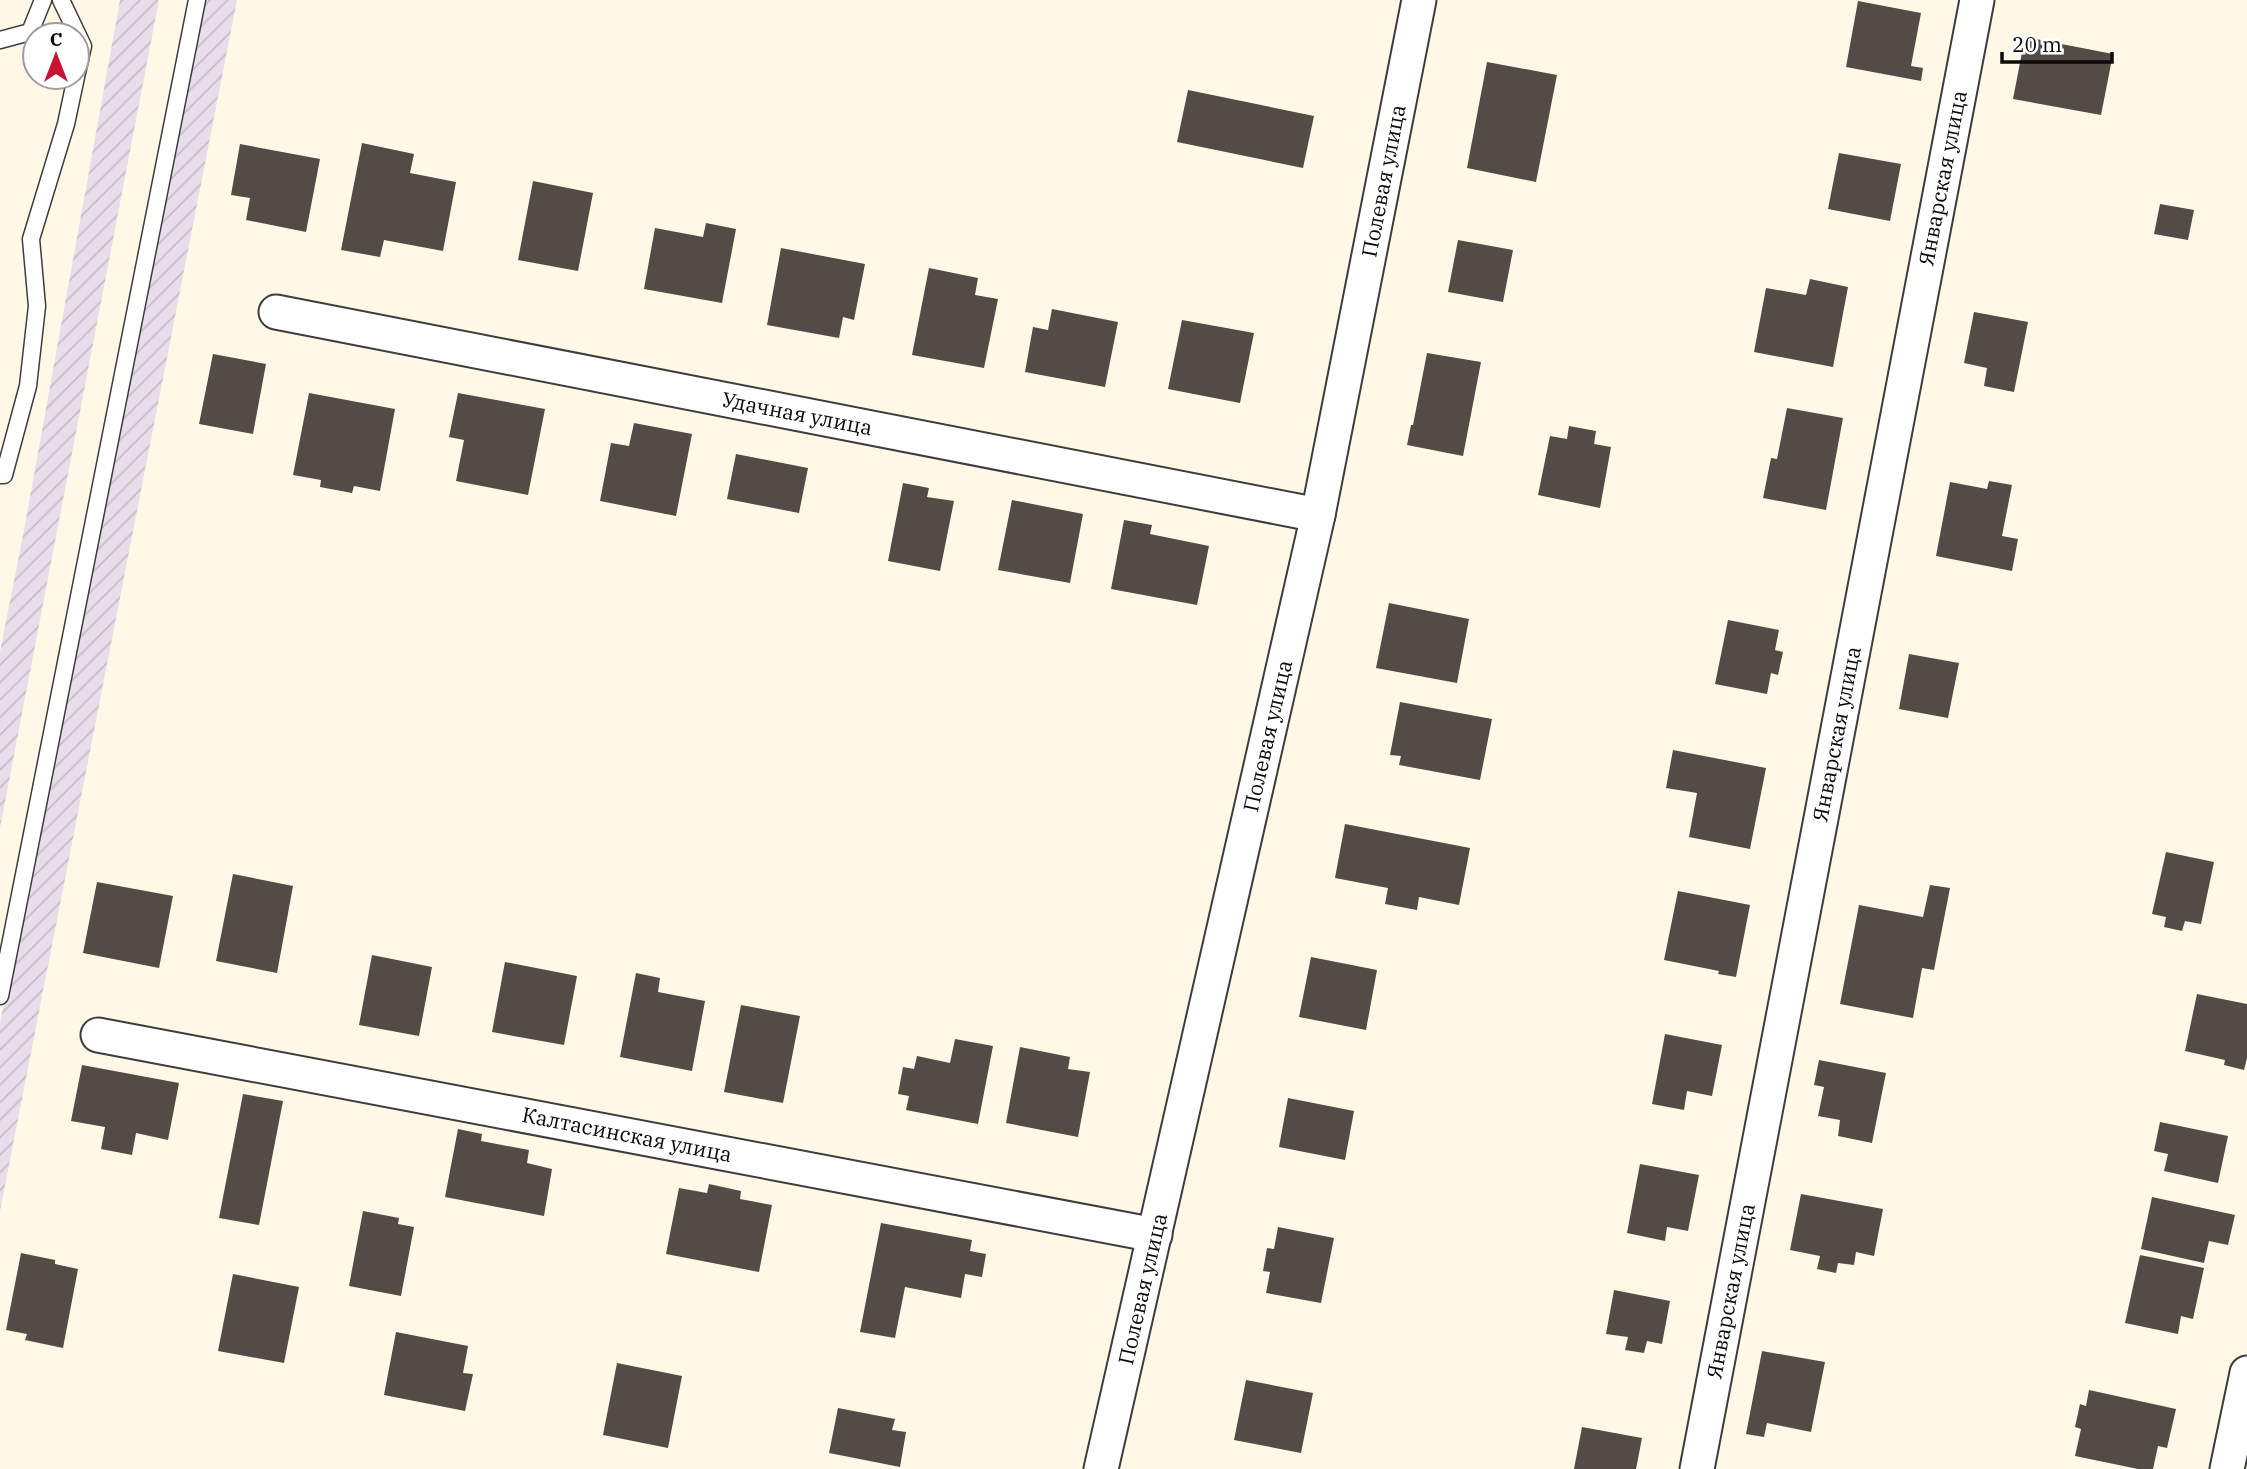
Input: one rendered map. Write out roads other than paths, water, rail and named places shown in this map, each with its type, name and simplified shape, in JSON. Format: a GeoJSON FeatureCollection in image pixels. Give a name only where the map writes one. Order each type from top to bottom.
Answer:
{"type":"FeatureCollection","features":[{"type":"Feature","properties":{"kind":"street","name":"Полевая улица"},"geometry":{"type":"LineString","coordinates":[[1101,1469],[1318,515],[1419,0]]}},
{"type":"Feature","properties":{"kind":"street","name":"Январская улица"},"geometry":{"type":"LineString","coordinates":[[1697,1469],[1977,0]]}},
{"type":"Feature","properties":{"kind":"street","name":"Удачная улица"},"geometry":{"type":"LineString","coordinates":[[275,312],[1318,515]]}},
{"type":"Feature","properties":{"kind":"street","name":"Калтасинская улица"},"geometry":{"type":"LineString","coordinates":[[98,1035],[1156,1235]]}},
{"type":"Feature","properties":{"kind":"street"},"geometry":{"type":"LineString","coordinates":[[2227,1469],[2247,1373]]}},
{"type":"Feature","properties":{"kind":"lane"},"geometry":{"type":"LineString","coordinates":[[0,40],[30,32],[43,0]]}},
{"type":"Feature","properties":{"kind":"lane"},"geometry":{"type":"LineString","coordinates":[[61,0],[71,21]]}},
{"type":"Feature","properties":{"kind":"lane"},"geometry":{"type":"LineString","coordinates":[[0,996],[197,0]]}},
{"type":"Feature","properties":{"kind":"lane"},"geometry":{"type":"LineString","coordinates":[[0,475],[4,475],[28,386],[37,306],[31,239],[73,91]]}}]}
